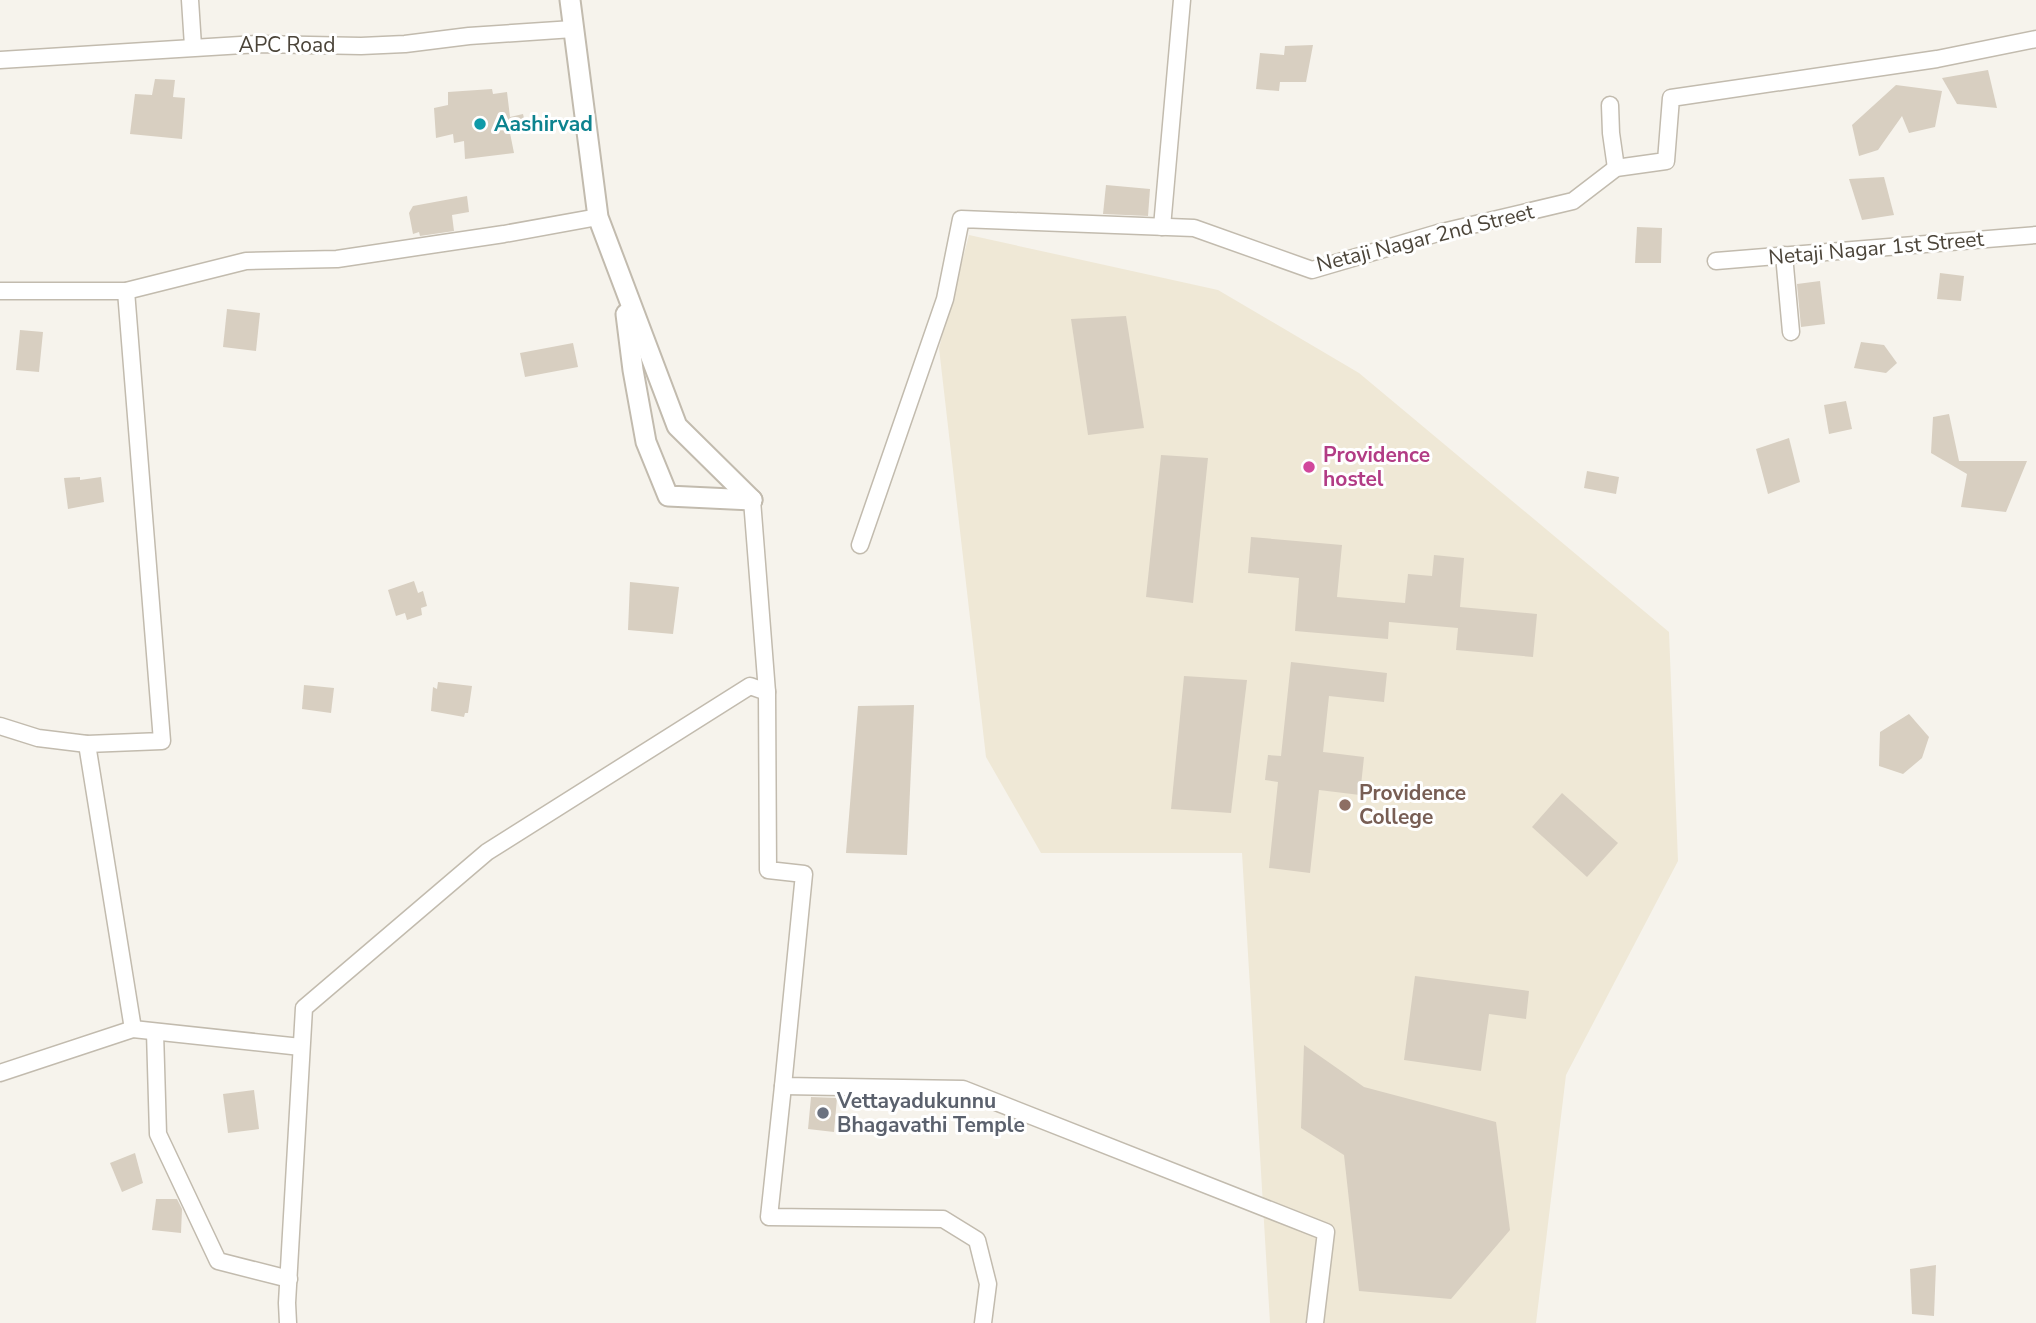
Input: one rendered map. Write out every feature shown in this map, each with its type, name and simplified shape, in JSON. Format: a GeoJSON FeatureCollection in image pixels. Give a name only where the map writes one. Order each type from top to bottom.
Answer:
{"type":"FeatureCollection","features":[{"type":"Feature","properties":{"kind":"street"},"geometry":{"type":"LineString","coordinates":[[190,0],[193,46]]}},
{"type":"Feature","properties":{"kind":"street"},"geometry":{"type":"LineString","coordinates":[[570,0],[598,217],[677,426],[752,500],[767,692],[768,870],[804,874],[769,1217],[943,1219],[977,1240],[988,1284],[983,1323]]}},
{"type":"Feature","properties":{"kind":"street"},"geometry":{"type":"LineString","coordinates":[[1162,227],[1182,0]]}},
{"type":"Feature","properties":{"kind":"street","name":"APC Road"},"geometry":{"type":"LineString","coordinates":[[0,60],[119,54],[193,46],[405,44],[469,36],[573,29]]}},
{"type":"Feature","properties":{"kind":"street","name":"Netaji Nagar 2nd Street"},"geometry":{"type":"LineString","coordinates":[[860,545],[945,299],[961,219],[1194,228],[1312,270],[1438,233],[1573,201],[1616,168],[1666,161],[1671,98],[1937,59],[2036,39]]}},
{"type":"Feature","properties":{"kind":"street"},"geometry":{"type":"LineString","coordinates":[[1610,105],[1616,168]]}},
{"type":"Feature","properties":{"kind":"street"},"geometry":{"type":"LineString","coordinates":[[0,291],[126,290],[246,261],[337,259],[598,217]]}},
{"type":"Feature","properties":{"kind":"street","name":"Netaji Nagar 1st Street"},"geometry":{"type":"LineString","coordinates":[[1716,261],[2036,235]]}},
{"type":"Feature","properties":{"kind":"street"},"geometry":{"type":"LineString","coordinates":[[1784,255],[1791,332]]}},
{"type":"Feature","properties":{"kind":"street"},"geometry":{"type":"LineString","coordinates":[[622,282],[646,442],[668,496],[752,500]]}},
{"type":"Feature","properties":{"kind":"street"},"geometry":{"type":"LineString","coordinates":[[0,726],[38,738],[87,744],[162,741],[126,290]]}},
{"type":"Feature","properties":{"kind":"street"},"geometry":{"type":"LineString","coordinates":[[288,1323],[304,1008],[487,852],[750,686],[767,692]]}},
{"type":"Feature","properties":{"kind":"street"},"geometry":{"type":"LineString","coordinates":[[87,744],[133,1029]]}},
{"type":"Feature","properties":{"kind":"street"},"geometry":{"type":"LineString","coordinates":[[0,1073],[133,1029],[302,1047]]}},
{"type":"Feature","properties":{"kind":"street"},"geometry":{"type":"LineString","coordinates":[[155,1032],[158,1134],[218,1261],[289,1279]]}},
{"type":"Feature","properties":{"kind":"street"},"geometry":{"type":"LineString","coordinates":[[783,1086],[963,1089],[1326,1233],[1315,1323]]}},
{"type":"Feature","properties":{"kind":"shaded area","name":"Providence College"},"geometry":{"type":"Polygon","coordinates":[[[969,235],[1218,290],[1359,373],[1669,632],[1678,861],[1566,1075],[1536,1323],[1270,1323],[1242,853],[1041,853],[986,757],[939,348],[969,235]]]}},
{"type":"Feature","properties":{"kind":"building"},"geometry":{"type":"Polygon","coordinates":[[[1313,45],[1306,82],[1280,82],[1279,91],[1256,89],[1260,53],[1284,55],[1285,46],[1313,45]]]}},
{"type":"Feature","properties":{"kind":"building"},"geometry":{"type":"Polygon","coordinates":[[[1988,70],[1997,108],[1957,104],[1942,78],[1988,70]]]}},
{"type":"Feature","properties":{"kind":"building"},"geometry":{"type":"Polygon","coordinates":[[[155,79],[175,80],[173,97],[185,98],[182,139],[130,134],[135,94],[152,95],[155,79]]]}},
{"type":"Feature","properties":{"kind":"building"},"geometry":{"type":"Polygon","coordinates":[[[1896,85],[1942,91],[1935,127],[1909,133],[1902,116],[1878,150],[1859,156],[1852,125],[1896,85]]]}},
{"type":"Feature","properties":{"kind":"building","name":"Aashirvad"},"geometry":{"type":"Polygon","coordinates":[[[492,89],[493,94],[507,92],[510,117],[523,114],[527,131],[510,133],[514,153],[465,159],[464,141],[454,143],[453,134],[436,138],[434,108],[448,105],[448,92],[492,89]]]}},
{"type":"Feature","properties":{"kind":"building"},"geometry":{"type":"Polygon","coordinates":[[[1884,177],[1894,215],[1862,220],[1849,179],[1884,177]]]}},
{"type":"Feature","properties":{"kind":"building"},"geometry":{"type":"Polygon","coordinates":[[[1106,185],[1150,189],[1148,216],[1103,214],[1106,185]]]}},
{"type":"Feature","properties":{"kind":"building"},"geometry":{"type":"Polygon","coordinates":[[[467,196],[469,212],[452,215],[454,231],[420,236],[419,232],[413,234],[409,213],[413,206],[467,196]]]}},
{"type":"Feature","properties":{"kind":"building"},"geometry":{"type":"Polygon","coordinates":[[[1637,227],[1662,228],[1661,263],[1635,263],[1637,227]]]}},
{"type":"Feature","properties":{"kind":"building"},"geometry":{"type":"Polygon","coordinates":[[[1940,273],[1964,276],[1961,301],[1937,299],[1940,273]]]}},
{"type":"Feature","properties":{"kind":"building"},"geometry":{"type":"Polygon","coordinates":[[[1820,281],[1825,324],[1801,327],[1797,284],[1820,281]]]}},
{"type":"Feature","properties":{"kind":"building"},"geometry":{"type":"Polygon","coordinates":[[[227,309],[260,313],[256,351],[223,347],[227,309]]]}},
{"type":"Feature","properties":{"kind":"building"},"geometry":{"type":"Polygon","coordinates":[[[1126,316],[1144,428],[1088,435],[1071,319],[1126,316]]]}},
{"type":"Feature","properties":{"kind":"building"},"geometry":{"type":"Polygon","coordinates":[[[20,330],[43,332],[39,372],[16,370],[20,330]]]}},
{"type":"Feature","properties":{"kind":"building"},"geometry":{"type":"Polygon","coordinates":[[[1861,342],[1884,345],[1897,363],[1886,373],[1854,368],[1861,342]]]}},
{"type":"Feature","properties":{"kind":"building"},"geometry":{"type":"Polygon","coordinates":[[[573,343],[578,367],[525,377],[520,353],[573,343]]]}},
{"type":"Feature","properties":{"kind":"building"},"geometry":{"type":"Polygon","coordinates":[[[1846,401],[1852,429],[1829,434],[1824,405],[1846,401]]]}},
{"type":"Feature","properties":{"kind":"building"},"geometry":{"type":"Polygon","coordinates":[[[1949,414],[1959,461],[2027,461],[2006,512],[1961,507],[1967,474],[1931,453],[1933,417],[1949,414]]]}},
{"type":"Feature","properties":{"kind":"building"},"geometry":{"type":"Polygon","coordinates":[[[1789,438],[1800,482],[1768,494],[1756,449],[1789,438]]]}},
{"type":"Feature","properties":{"kind":"building"},"geometry":{"type":"Polygon","coordinates":[[[1161,455],[1208,458],[1193,603],[1146,597],[1161,455]]]}},
{"type":"Feature","properties":{"kind":"building"},"geometry":{"type":"Polygon","coordinates":[[[1587,471],[1619,477],[1616,494],[1584,488],[1587,471]]]}},
{"type":"Feature","properties":{"kind":"building"},"geometry":{"type":"Polygon","coordinates":[[[80,477],[80,480],[101,477],[104,502],[68,509],[64,478],[80,477]]]}},
{"type":"Feature","properties":{"kind":"building"},"geometry":{"type":"Polygon","coordinates":[[[1251,537],[1342,545],[1337,597],[1405,603],[1408,574],[1432,576],[1434,555],[1464,558],[1460,607],[1537,614],[1533,657],[1456,650],[1458,628],[1389,622],[1388,639],[1295,631],[1299,578],[1248,573],[1251,537]]]}},
{"type":"Feature","properties":{"kind":"building"},"geometry":{"type":"Polygon","coordinates":[[[414,581],[418,593],[423,591],[427,606],[421,608],[422,615],[407,620],[405,613],[396,616],[388,590],[414,581]]]}},
{"type":"Feature","properties":{"kind":"building"},"geometry":{"type":"Polygon","coordinates":[[[630,582],[679,587],[673,634],[628,630],[630,582]]]}},
{"type":"Feature","properties":{"kind":"building"},"geometry":{"type":"Polygon","coordinates":[[[1291,662],[1387,673],[1384,702],[1329,696],[1323,752],[1364,757],[1360,795],[1319,790],[1310,873],[1269,868],[1278,782],[1265,780],[1268,755],[1281,756],[1291,662]]]}},
{"type":"Feature","properties":{"kind":"building"},"geometry":{"type":"Polygon","coordinates":[[[1184,676],[1247,680],[1231,813],[1171,809],[1184,676]]]}},
{"type":"Feature","properties":{"kind":"building"},"geometry":{"type":"Polygon","coordinates":[[[438,682],[472,686],[468,713],[465,713],[464,717],[431,711],[433,687],[437,689],[438,682]]]}},
{"type":"Feature","properties":{"kind":"building"},"geometry":{"type":"Polygon","coordinates":[[[304,685],[334,688],[331,713],[302,709],[304,685]]]}},
{"type":"Feature","properties":{"kind":"building"},"geometry":{"type":"Polygon","coordinates":[[[914,705],[907,855],[846,853],[858,706],[914,705]]]}},
{"type":"Feature","properties":{"kind":"building"},"geometry":{"type":"Polygon","coordinates":[[[1909,714],[1929,737],[1922,758],[1903,774],[1879,766],[1880,732],[1909,714]]]}},
{"type":"Feature","properties":{"kind":"building"},"geometry":{"type":"Polygon","coordinates":[[[1562,793],[1618,843],[1587,877],[1532,827],[1562,793]]]}},
{"type":"Feature","properties":{"kind":"building"},"geometry":{"type":"Polygon","coordinates":[[[1415,976],[1529,991],[1526,1019],[1489,1014],[1481,1071],[1404,1060],[1415,976]]]}},
{"type":"Feature","properties":{"kind":"building"},"geometry":{"type":"Polygon","coordinates":[[[1304,1045],[1364,1087],[1496,1122],[1510,1230],[1451,1299],[1359,1291],[1344,1155],[1301,1128],[1304,1045]]]}},
{"type":"Feature","properties":{"kind":"building"},"geometry":{"type":"Polygon","coordinates":[[[254,1090],[259,1129],[228,1133],[223,1094],[254,1090]]]}},
{"type":"Feature","properties":{"kind":"building","name":"Vettayadukunnu Bhagavathi Temple"},"geometry":{"type":"Polygon","coordinates":[[[811,1097],[837,1098],[834,1132],[808,1129],[811,1097]]]}},
{"type":"Feature","properties":{"kind":"building"},"geometry":{"type":"Polygon","coordinates":[[[135,1153],[143,1183],[122,1192],[110,1163],[135,1153]]]}},
{"type":"Feature","properties":{"kind":"building"},"geometry":{"type":"Polygon","coordinates":[[[156,1199],[177,1199],[182,1209],[181,1233],[152,1230],[156,1199]]]}},
{"type":"Feature","properties":{"kind":"building"},"geometry":{"type":"Polygon","coordinates":[[[1936,1265],[1934,1316],[1912,1314],[1910,1269],[1936,1265]]]}},
{"type":"Feature","properties":{"kind":"place","name":"Aashirvad"},"geometry":{"type":"Point","coordinates":[480,124]}},
{"type":"Feature","properties":{"kind":"place","name":"Providence hostel"},"geometry":{"type":"Point","coordinates":[1309,467]}},
{"type":"Feature","properties":{"kind":"place","name":"Providence College"},"geometry":{"type":"Point","coordinates":[1345,805]}},
{"type":"Feature","properties":{"kind":"place","name":"Vettayadukunnu Bhagavathi Temple"},"geometry":{"type":"Point","coordinates":[823,1113]}}]}
